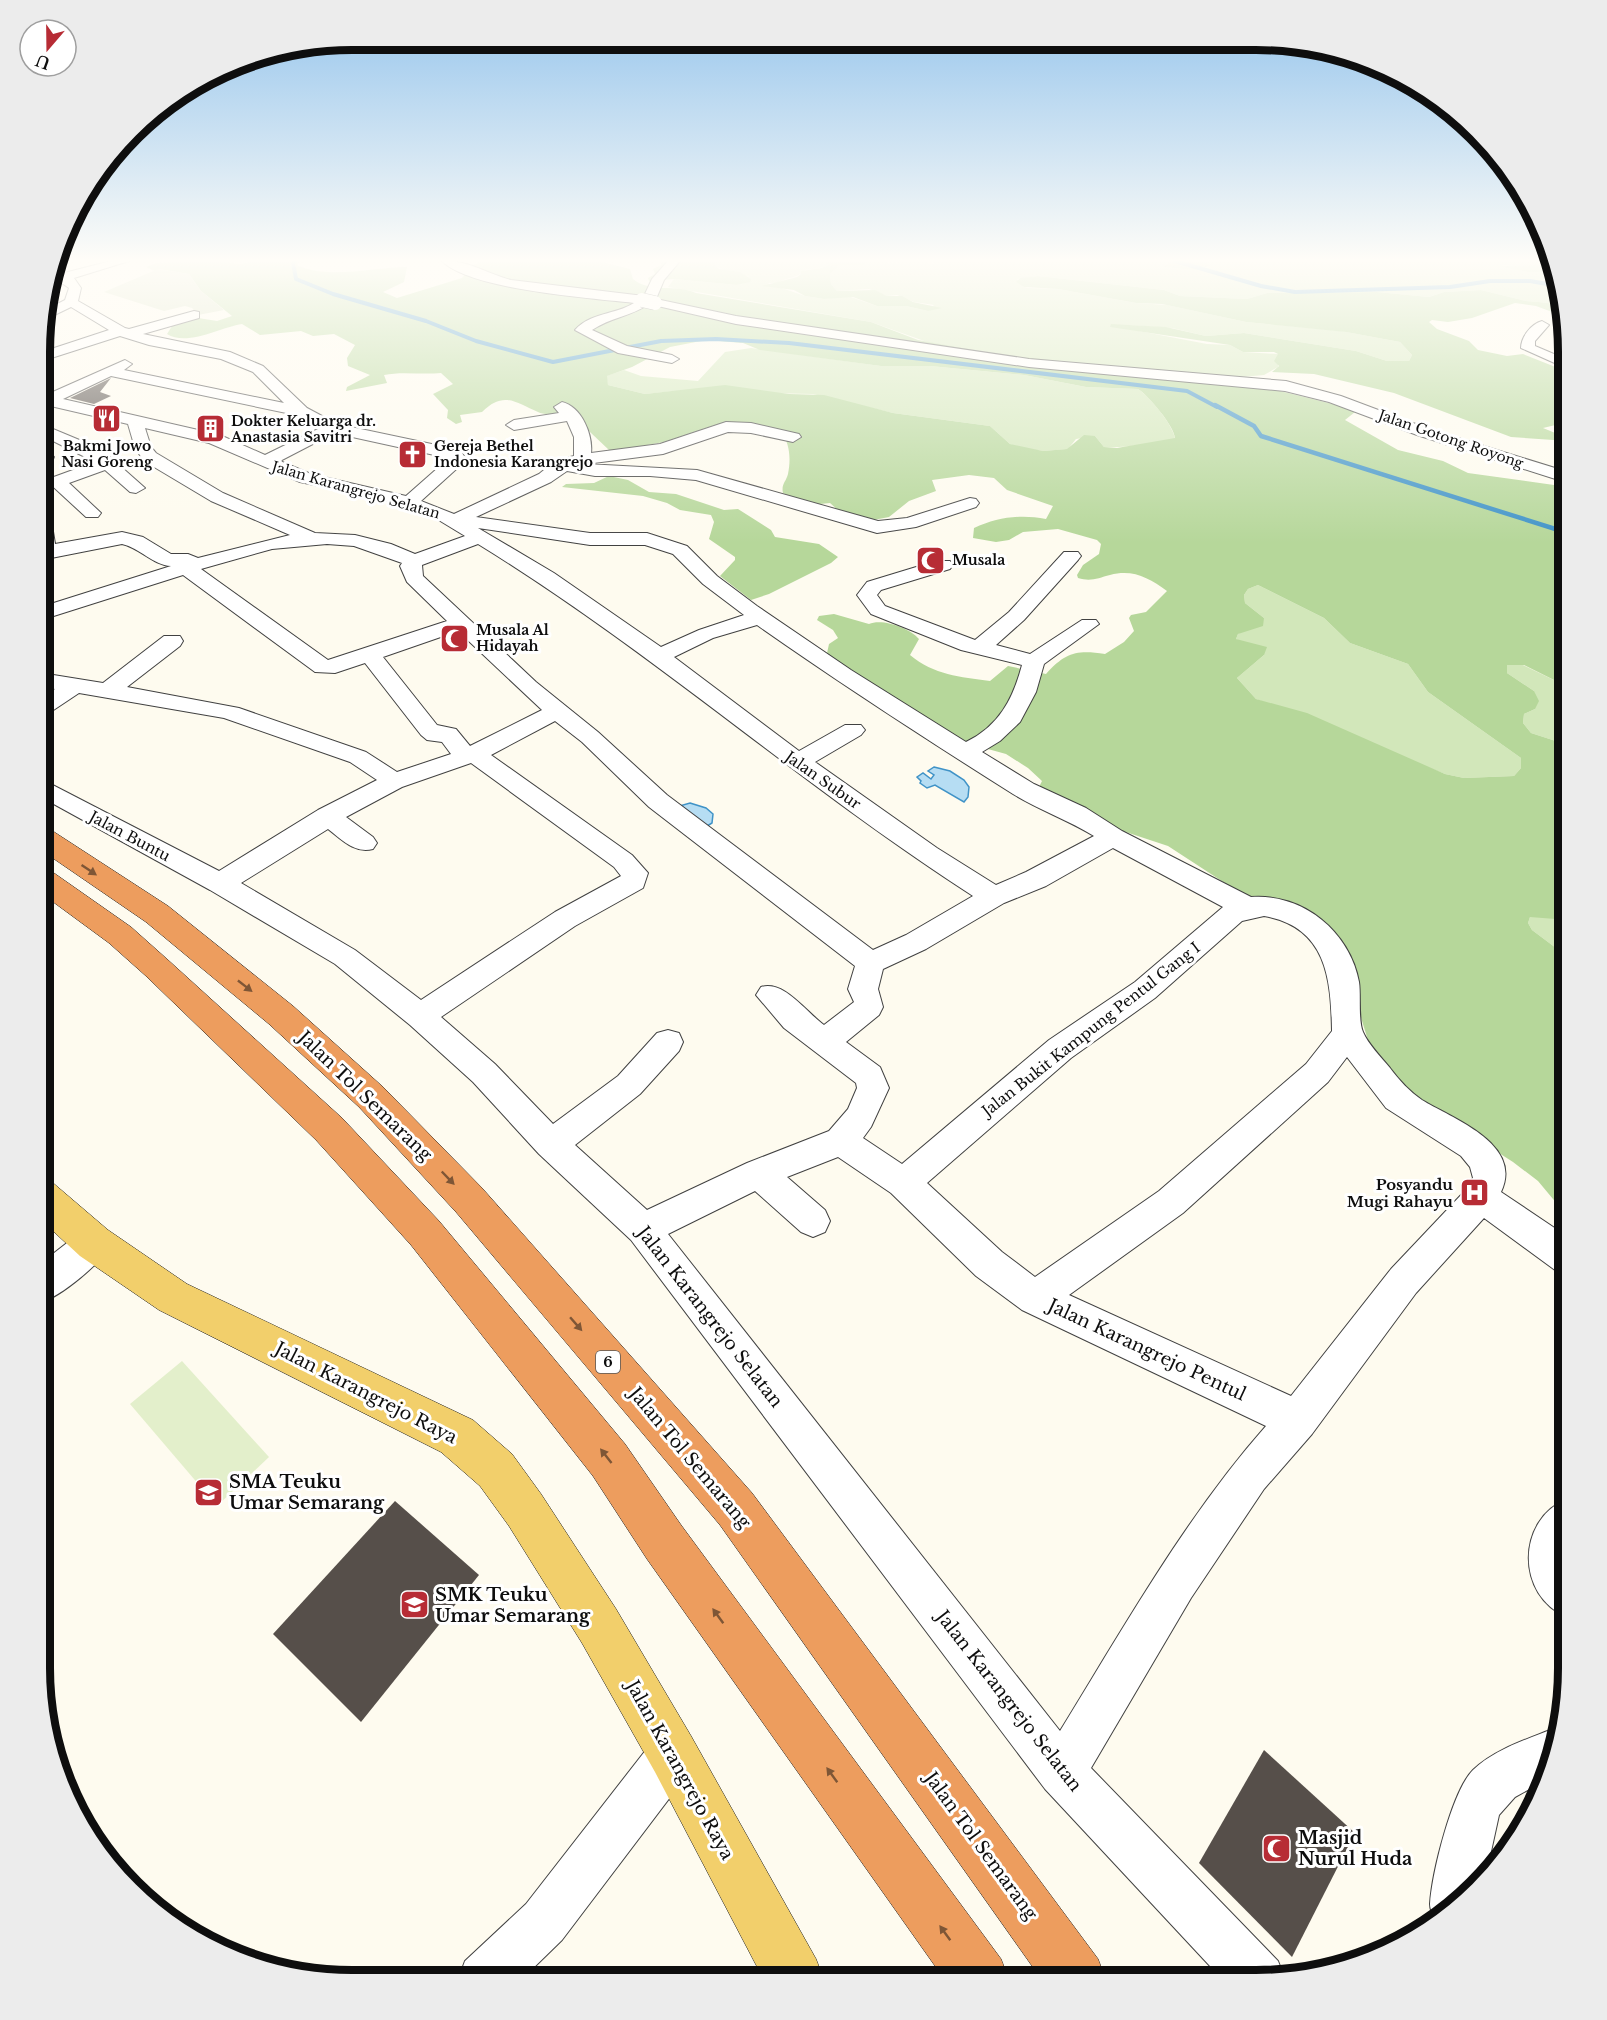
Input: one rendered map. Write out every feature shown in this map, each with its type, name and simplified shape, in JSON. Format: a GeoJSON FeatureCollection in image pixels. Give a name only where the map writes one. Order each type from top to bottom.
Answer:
{"type":"FeatureCollection","features":[{"type":"Feature","properties":{"kind":"highway","name":"Jalan Tol Semarang"},"geometry":{"type":"LineString","coordinates":[[49,842],[166,921],[281,1015],[371,1097],[469,1200],[736,1509],[1070,1970]]}},
{"type":"Feature","properties":{"kind":"highway"},"geometry":{"type":"LineString","coordinates":[[49,884],[120,935],[158,968],[330,1129],[425,1233],[609,1460],[664,1542],[973,1970]]}},
{"type":"Feature","properties":{"kind":"main road","name":"Jalan Karangrejo Raya"},"geometry":{"type":"LineString","coordinates":[[49,1203],[94,1243],[181,1301],[457,1436],[496,1470],[525,1510],[599,1626],[673,1754],[790,1970]]}},
{"type":"Feature","properties":{"kind":"street","name":"Jalan Karangrejo Selatan"},"geometry":{"type":"LineString","coordinates":[[49,402],[108,371],[145,355]]}},
{"type":"Feature","properties":{"kind":"street"},"geometry":{"type":"LineString","coordinates":[[180,361],[195,355]]}},
{"type":"Feature","properties":{"kind":"street"},"geometry":{"type":"LineString","coordinates":[[219,355],[258,369],[301,411],[332,428],[454,454],[457,459],[452,465],[409,502]]}},
{"type":"Feature","properties":{"kind":"street"},"geometry":{"type":"LineString","coordinates":[[652,355],[672,359]]}},
{"type":"Feature","properties":{"kind":"street","name":"Jalan Gotong Royong"},"geometry":{"type":"LineString","coordinates":[[978,355],[1286,386],[1335,399],[1423,432],[1558,475]]}},
{"type":"Feature","properties":{"kind":"street"},"geometry":{"type":"LineString","coordinates":[[138,377],[162,367]]}},
{"type":"Feature","properties":{"kind":"street"},"geometry":{"type":"LineString","coordinates":[[108,371],[301,411]]}},
{"type":"Feature","properties":{"kind":"street","name":"Jalan Karangrejo Selatan"},"geometry":{"type":"LineString","coordinates":[[49,403],[135,420],[214,439],[264,462],[315,480],[409,502],[455,521],[480,537]]}},
{"type":"Feature","properties":{"kind":"street"},"geometry":{"type":"LineString","coordinates":[[514,424],[566,411],[583,433],[581,460]]}},
{"type":"Feature","properties":{"kind":"street"},"geometry":{"type":"LineString","coordinates":[[135,420],[146,453],[168,469],[217,498],[289,529],[314,537]]}},
{"type":"Feature","properties":{"kind":"street","name":"Jalan Karangrejo Selatan"},"geometry":{"type":"LineString","coordinates":[[264,462],[332,428]]}},
{"type":"Feature","properties":{"kind":"street"},"geometry":{"type":"LineString","coordinates":[[455,521],[545,478],[561,465],[581,460],[663,449],[726,428],[752,428],[793,437]]}},
{"type":"Feature","properties":{"kind":"street"},"geometry":{"type":"LineString","coordinates":[[49,432],[77,443],[108,463],[136,488]]}},
{"type":"Feature","properties":{"kind":"street"},"geometry":{"type":"LineString","coordinates":[[49,485],[108,463]]}},
{"type":"Feature","properties":{"kind":"street"},"geometry":{"type":"LineString","coordinates":[[1545,471],[1558,463]]}},
{"type":"Feature","properties":{"kind":"street"},"geometry":{"type":"LineString","coordinates":[[561,465],[596,471],[650,471],[698,475],[877,527],[909,523],[970,503]]}},
{"type":"Feature","properties":{"kind":"street"},"geometry":{"type":"LineString","coordinates":[[49,485],[92,513]]}},
{"type":"Feature","properties":{"kind":"street"},"geometry":{"type":"LineString","coordinates":[[455,521],[485,522],[590,539],[635,538],[657,541],[680,550],[710,580],[843,675],[1025,790],[1077,814],[1113,837],[1245,906],[1264,904],[1284,909],[1301,918],[1334,950],[1342,969],[1347,1034],[1396,1098],[1416,1113],[1468,1142],[1482,1155],[1491,1173],[1489,1184],[1481,1197],[1438,1241],[1370,1324],[1298,1420],[1250,1475],[1189,1564],[1062,1772]]}},
{"type":"Feature","properties":{"kind":"street"},"geometry":{"type":"LineString","coordinates":[[49,611],[253,545],[314,537],[360,541],[415,561]]}},
{"type":"Feature","properties":{"kind":"street"},"geometry":{"type":"LineString","coordinates":[[480,537],[415,561],[410,566],[414,578],[557,711],[590,736],[658,801],[870,963]]}},
{"type":"Feature","properties":{"kind":"street","name":"Jalan Subur"},"geometry":{"type":"LineString","coordinates":[[480,537],[587,606],[797,762],[950,869],[994,896]]}},
{"type":"Feature","properties":{"kind":"street"},"geometry":{"type":"LineString","coordinates":[[49,552],[122,538],[136,542],[167,560],[188,560],[190,566],[320,666],[330,667],[462,623]]}},
{"type":"Feature","properties":{"kind":"street"},"geometry":{"type":"LineString","coordinates":[[979,647],[1022,613],[1056,569],[1071,556]]}},
{"type":"Feature","properties":{"kind":"street"},"geometry":{"type":"LineString","coordinates":[[943,565],[874,586],[867,595],[869,600],[878,610],[887,615],[979,647],[1034,661]]}},
{"type":"Feature","properties":{"kind":"street"},"geometry":{"type":"LineString","coordinates":[[657,657],[706,634],[761,617]]}},
{"type":"Feature","properties":{"kind":"street"},"geometry":{"type":"LineString","coordinates":[[964,752],[991,739],[1009,722],[1025,693],[1034,661],[1089,624]]}},
{"type":"Feature","properties":{"kind":"street"},"geometry":{"type":"LineString","coordinates":[[107,691],[172,642]]}},
{"type":"Feature","properties":{"kind":"street"},"geometry":{"type":"LineString","coordinates":[[369,654],[435,735],[448,735],[470,755],[588,835],[635,873],[633,881],[565,919],[421,1017]]}},
{"type":"Feature","properties":{"kind":"street"},"geometry":{"type":"LineString","coordinates":[[49,681],[194,704],[288,731],[364,760],[393,782]]}},
{"type":"Feature","properties":{"kind":"street"},"geometry":{"type":"LineString","coordinates":[[49,703],[75,685]]}},
{"type":"Feature","properties":{"kind":"street"},"geometry":{"type":"LineString","coordinates":[[220,883],[327,816],[393,782],[470,755],[557,711]]}},
{"type":"Feature","properties":{"kind":"street"},"geometry":{"type":"LineString","coordinates":[[797,762],[853,730]]}},
{"type":"Feature","properties":{"kind":"street","name":"Jalan Buntu"},"geometry":{"type":"LineString","coordinates":[[49,791],[220,883]]}},
{"type":"Feature","properties":{"kind":"street"},"geometry":{"type":"LineString","coordinates":[[327,816],[364,843]]}},
{"type":"Feature","properties":{"kind":"street"},"geometry":{"type":"LineString","coordinates":[[870,963],[916,942],[994,896],[1036,879],[1113,837]]}},
{"type":"Feature","properties":{"kind":"street","name":"Jalan Karangrejo Selatan"},"geometry":{"type":"LineString","coordinates":[[220,883],[345,957],[421,1017],[484,1072],[551,1144],[643,1229],[1062,1772],[1250,1970]]}},
{"type":"Feature","properties":{"kind":"street","name":"Jalan Bukit Kampung Pentul Gang I"},"geometry":{"type":"LineString","coordinates":[[903,1183],[1060,1049],[1145,990],[1232,914],[1245,906]]}},
{"type":"Feature","properties":{"kind":"street"},"geometry":{"type":"LineString","coordinates":[[825,1041],[868,1007],[869,1003],[863,989],[870,963]]}},
{"type":"Feature","properties":{"kind":"street"},"geometry":{"type":"LineString","coordinates":[[643,1229],[759,1173],[841,1141],[860,1117],[873,1088],[869,1076],[795,1020],[771,995]]}},
{"type":"Feature","properties":{"kind":"street"},"geometry":{"type":"LineString","coordinates":[[1035,1298],[1171,1202],[1317,1074],[1347,1034]]}},
{"type":"Feature","properties":{"kind":"street"},"geometry":{"type":"LineString","coordinates":[[551,1144],[629,1085],[668,1042]]}},
{"type":"Feature","properties":{"kind":"street","name":"Jalan Karangrejo Pentul"},"geometry":{"type":"LineString","coordinates":[[841,1141],[903,1183],[989,1264],[1035,1298],[1298,1420]]}},
{"type":"Feature","properties":{"kind":"street"},"geometry":{"type":"LineString","coordinates":[[759,1173],[813,1221]]}},
{"type":"Feature","properties":{"kind":"street"},"geometry":{"type":"LineString","coordinates":[[1481,1197],[1558,1251]]}},
{"type":"Feature","properties":{"kind":"street"},"geometry":{"type":"LineString","coordinates":[[49,1279],[94,1243]]}},
{"type":"Feature","properties":{"kind":"street"},"geometry":{"type":"LineString","coordinates":[[1558,1532],[1551,1541],[1548,1568],[1558,1585]]}},
{"type":"Feature","properties":{"kind":"street"},"geometry":{"type":"LineString","coordinates":[[494,1970],[544,1922],[673,1754]]}},
{"type":"Feature","properties":{"kind":"street"},"geometry":{"type":"LineString","coordinates":[[1458,1893],[1476,1811],[1484,1795],[1499,1779],[1544,1757]]}},
{"type":"Feature","properties":{"kind":"green space"},"geometry":{"type":"Polygon","coordinates":[[[349,355],[654,355],[607,376],[608,385],[645,394],[725,385],[789,394],[824,395],[893,413],[990,426],[1010,444],[1043,451],[1067,449],[1084,435],[1095,436],[1104,447],[1117,448],[1175,438],[1160,412],[1138,389],[1086,387],[1024,375],[930,366],[881,366],[800,355],[1007,355],[1106,366],[1181,381],[1276,390],[1349,408],[1355,412],[1345,420],[1398,450],[1443,461],[1468,473],[1558,486],[1558,682],[1524,665],[1507,665],[1507,673],[1534,691],[1539,701],[1535,709],[1524,714],[1523,723],[1531,733],[1558,742],[1558,919],[1530,917],[1528,923],[1532,930],[1558,950],[1558,1205],[1538,1181],[1513,1162],[1488,1146],[1432,1119],[1371,1050],[1339,946],[1277,917],[1168,846],[1032,801],[1042,781],[1028,768],[1006,754],[948,738],[826,658],[829,644],[838,638],[833,630],[817,620],[819,616],[834,614],[869,624],[881,622],[903,628],[919,639],[910,655],[919,662],[948,674],[990,681],[1008,666],[1046,674],[1060,661],[1073,654],[1087,652],[1105,654],[1124,642],[1134,631],[1129,618],[1131,615],[1146,612],[1167,591],[1154,582],[1133,574],[1118,573],[1091,580],[1078,578],[1077,575],[1083,565],[1099,554],[1101,544],[1097,540],[1058,529],[1023,532],[1009,540],[996,542],[973,538],[974,528],[992,521],[1019,517],[1046,519],[1053,506],[1007,490],[994,478],[969,475],[932,480],[936,491],[909,501],[889,517],[863,522],[840,512],[830,503],[810,505],[783,493],[783,485],[788,474],[789,457],[788,446],[781,431],[715,425],[664,442],[614,451],[609,450],[572,415],[541,413],[510,400],[497,401],[482,412],[460,415],[462,422],[456,424],[447,418],[448,410],[433,394],[453,384],[441,373],[384,375],[387,383],[346,391],[347,387],[370,375],[348,366],[349,355]],[[1258,585],[1248,589],[1244,595],[1245,603],[1264,618],[1263,626],[1238,634],[1236,639],[1267,647],[1264,655],[1237,678],[1256,699],[1307,713],[1445,774],[1464,778],[1514,776],[1521,768],[1521,758],[1428,692],[1408,664],[1350,643],[1324,618],[1258,585]]]}},
{"type":"Feature","properties":{"kind":"green space"},"geometry":{"type":"Polygon","coordinates":[[[722,355],[803,355],[881,366],[930,366],[1024,375],[1086,387],[1138,389],[1160,412],[1174,433],[1175,439],[1129,446],[1104,447],[1095,436],[1076,439],[1068,449],[1043,451],[1019,448],[1010,444],[990,426],[893,413],[813,394],[675,391],[645,394],[608,385],[606,376],[624,370],[641,376],[698,381],[722,355]]]}},
{"type":"Feature","properties":{"kind":"green space"},"geometry":{"type":"Polygon","coordinates":[[[1001,355],[1278,355],[1278,367],[1264,375],[1242,377],[1186,374],[1001,355]]]}},
{"type":"Feature","properties":{"kind":"green space"},"geometry":{"type":"Polygon","coordinates":[[[1277,355],[1369,355],[1387,361],[1409,361],[1412,355],[1526,355],[1558,368],[1558,424],[1543,428],[1558,434],[1558,440],[1511,437],[1394,393],[1314,374],[1272,372],[1279,366],[1274,361],[1277,355]]]}},
{"type":"Feature","properties":{"kind":"green space"},"geometry":{"type":"Polygon","coordinates":[[[1369,355],[1412,355],[1409,361],[1387,361],[1369,355]]]}},
{"type":"Feature","properties":{"kind":"green space"},"geometry":{"type":"Polygon","coordinates":[[[609,476],[628,480],[649,492],[676,494],[724,510],[738,509],[771,530],[775,537],[819,544],[838,557],[831,563],[769,594],[751,600],[720,576],[735,560],[735,557],[709,539],[714,522],[711,515],[680,510],[667,503],[643,496],[562,487],[566,484],[594,483],[609,476]]]}},
{"type":"Feature","properties":{"kind":"green space"},"geometry":{"type":"Polygon","coordinates":[[[1258,585],[1324,618],[1350,643],[1408,664],[1428,692],[1521,758],[1521,768],[1514,776],[1464,778],[1445,774],[1256,699],[1237,678],[1264,655],[1236,639],[1238,634],[1264,618],[1245,603],[1244,595],[1248,589],[1258,585]]]}},
{"type":"Feature","properties":{"kind":"green space"},"geometry":{"type":"Polygon","coordinates":[[[1507,665],[1523,665],[1558,682],[1558,742],[1531,733],[1523,723],[1524,714],[1535,709],[1534,691],[1507,673],[1507,665]]]}},
{"type":"Feature","properties":{"kind":"green space"},"geometry":{"type":"Polygon","coordinates":[[[1530,917],[1558,919],[1558,950],[1532,930],[1528,923],[1530,917]]]}},
{"type":"Feature","properties":{"kind":"green space"},"geometry":{"type":"Polygon","coordinates":[[[182,1361],[269,1457],[217,1506],[130,1404],[182,1361]]]}},
{"type":"Feature","properties":{"kind":"water"},"geometry":{"type":"Polygon","coordinates":[[[934,767],[950,771],[964,780],[969,787],[968,797],[964,802],[935,785],[927,788],[920,783],[917,777],[923,773],[931,779],[934,775],[928,771],[934,767]]]}},
{"type":"Feature","properties":{"kind":"water"},"geometry":{"type":"Polygon","coordinates":[[[690,803],[706,808],[713,814],[712,823],[704,828],[676,807],[690,803]]]}},
{"type":"Feature","properties":{"kind":"building"},"geometry":{"type":"Polygon","coordinates":[[[111,378],[100,392],[111,396],[94,404],[70,398],[111,378]]]}},
{"type":"Feature","properties":{"kind":"building","name":"SMK Teuku Umar Semarang"},"geometry":{"type":"Polygon","coordinates":[[[395,1501],[479,1575],[361,1722],[273,1634],[395,1501]]]}},
{"type":"Feature","properties":{"kind":"building","name":"Masjid Nurul Huda"},"geometry":{"type":"Polygon","coordinates":[[[1264,1750],[1355,1833],[1292,1957],[1199,1863],[1264,1750]]]}},
{"type":"Feature","properties":{"kind":"waterway"},"geometry":{"type":"LineString","coordinates":[[528,355],[553,362],[588,355]]}},
{"type":"Feature","properties":{"kind":"waterway"},"geometry":{"type":"LineString","coordinates":[[891,355],[1187,391],[1217,407]]}},
{"type":"Feature","properties":{"kind":"waterway"},"geometry":{"type":"LineString","coordinates":[[1215,405],[1254,426],[1261,436],[1558,530]]}},
{"type":"Feature","properties":{"kind":"place","name":"Bakmi Jowo Nasi Goreng"},"geometry":{"type":"Point","coordinates":[107,419]}},
{"type":"Feature","properties":{"kind":"place","name":"Dokter Keluarga dr. Anastasia Savitri"},"geometry":{"type":"Point","coordinates":[210,429]}},
{"type":"Feature","properties":{"kind":"place","name":"Gereja Bethel Indonesia Karangrejo"},"geometry":{"type":"Point","coordinates":[413,454]}},
{"type":"Feature","properties":{"kind":"place","name":"Musala"},"geometry":{"type":"Point","coordinates":[931,560]}},
{"type":"Feature","properties":{"kind":"place","name":"Musala Al Hidayah"},"geometry":{"type":"Point","coordinates":[455,638]}},
{"type":"Feature","properties":{"kind":"place","name":"Posyandu Mugi Rahayu"},"geometry":{"type":"Point","coordinates":[1474,1193]}},
{"type":"Feature","properties":{"kind":"place","name":"SMA Teuku Umar Semarang"},"geometry":{"type":"Point","coordinates":[208,1492]}},
{"type":"Feature","properties":{"kind":"place","name":"SMK Teuku Umar Semarang"},"geometry":{"type":"Point","coordinates":[414,1605]}},
{"type":"Feature","properties":{"kind":"place","name":"Masjid Nurul Huda"},"geometry":{"type":"Point","coordinates":[1277,1848]}}]}
